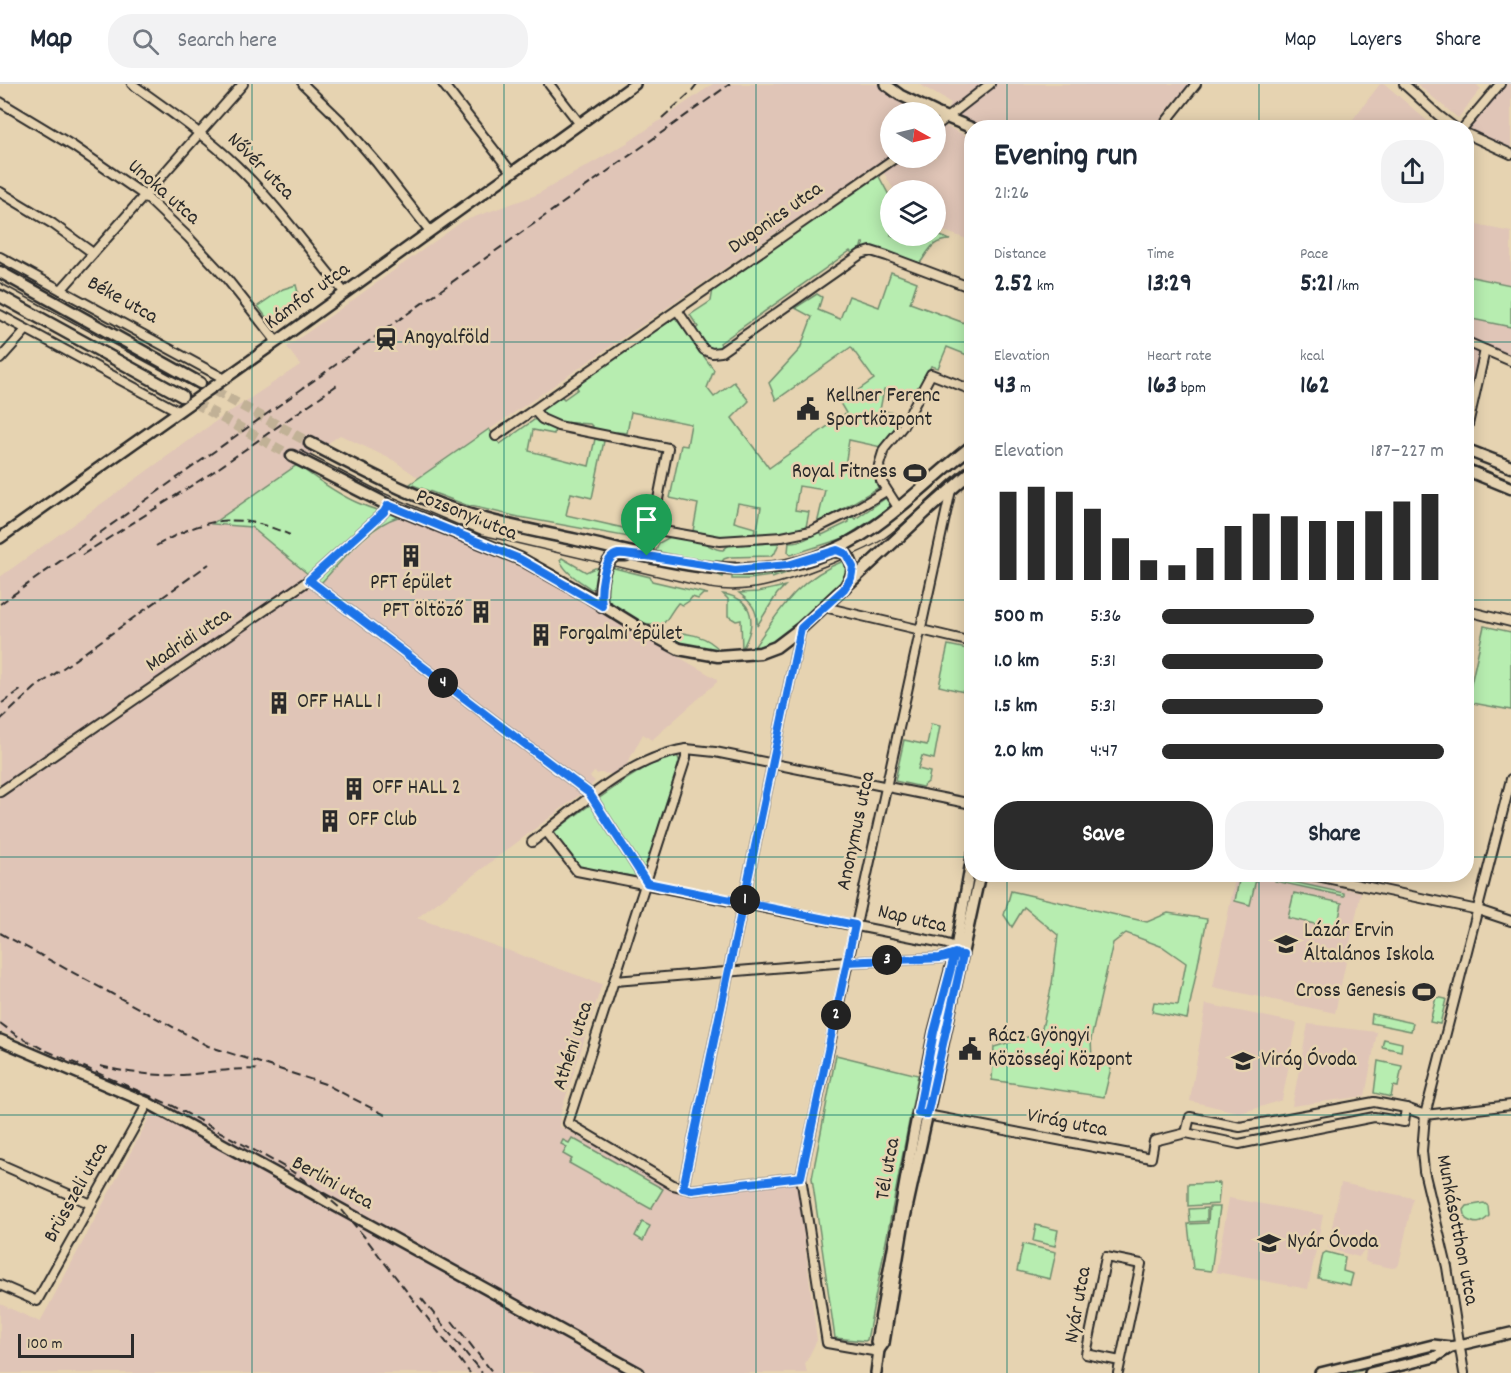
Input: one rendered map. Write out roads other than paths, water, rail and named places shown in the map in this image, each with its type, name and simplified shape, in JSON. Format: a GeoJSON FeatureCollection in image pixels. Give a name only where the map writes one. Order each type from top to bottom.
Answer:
{"type":"FeatureCollection","features":[{"type":"Feature","properties":{"kind":"main road","name":"Béke utca"},"geometry":{"type":"LineString","coordinates":[[0,272],[200,383]]}},
{"type":"Feature","properties":{"kind":"main road"},"geometry":{"type":"LineString","coordinates":[[0,296],[182,396]]}},
{"type":"Feature","properties":{"kind":"main road","name":"Pozsonyi utca"},"geometry":{"type":"LineString","coordinates":[[310,443],[416,496],[496,522],[647,556],[735,570],[788,565],[816,558],[865,534],[900,509],[964,452]]}},
{"type":"Feature","properties":{"kind":"main road"},"geometry":{"type":"LineString","coordinates":[[1474,453],[1511,467]]}},
{"type":"Feature","properties":{"kind":"main road"},"geometry":{"type":"LineString","coordinates":[[292,456],[388,505]]}},
{"type":"Feature","properties":{"kind":"main road"},"geometry":{"type":"LineString","coordinates":[[1474,473],[1511,488]]}},
{"type":"Feature","properties":{"kind":"main road","name":"Pozsonyi utca"},"geometry":{"type":"LineString","coordinates":[[388,505],[520,559],[679,649],[710,655],[736,656],[760,653],[776,647],[801,628],[964,478]]}},
{"type":"Feature","properties":{"kind":"main road"},"geometry":{"type":"LineString","coordinates":[[829,552],[837,550],[844,552],[851,562],[852,575],[844,589]]}},
{"type":"Feature","properties":{"kind":"main road"},"geometry":{"type":"LineString","coordinates":[[602,606],[600,593],[610,558],[618,554],[647,556]]}},
{"type":"Feature","properties":{"kind":"street","name":"Nővér utca"},"geometry":{"type":"LineString","coordinates":[[132,84],[200,134],[238,167],[286,218],[345,293]]}},
{"type":"Feature","properties":{"kind":"street"},"geometry":{"type":"LineString","coordinates":[[61,290],[243,84]]}},
{"type":"Feature","properties":{"kind":"street"},"geometry":{"type":"LineString","coordinates":[[303,84],[340,120],[430,231]]}},
{"type":"Feature","properties":{"kind":"street"},"geometry":{"type":"LineString","coordinates":[[443,84],[512,173]]}},
{"type":"Feature","properties":{"kind":"street"},"geometry":{"type":"LineString","coordinates":[[549,84],[580,124]]}},
{"type":"Feature","properties":{"kind":"street","name":"Kámfor utca"},"geometry":{"type":"LineString","coordinates":[[0,538],[635,84]]}},
{"type":"Feature","properties":{"kind":"street"},"geometry":{"type":"LineString","coordinates":[[885,84],[914,102]]}},
{"type":"Feature","properties":{"kind":"street"},"geometry":{"type":"LineString","coordinates":[[964,125],[947,118],[990,84]]}},
{"type":"Feature","properties":{"kind":"street"},"geometry":{"type":"LineString","coordinates":[[1167,120],[1196,84]]}},
{"type":"Feature","properties":{"kind":"street"},"geometry":{"type":"LineString","coordinates":[[1404,84],[1445,120]]}},
{"type":"Feature","properties":{"kind":"street"},"geometry":{"type":"LineString","coordinates":[[1470,120],[1500,84]]}},
{"type":"Feature","properties":{"kind":"street","name":"Unoka utca"},"geometry":{"type":"LineString","coordinates":[[0,102],[73,146],[144,195],[188,237],[219,271],[277,342]]}},
{"type":"Feature","properties":{"kind":"street"},"geometry":{"type":"LineString","coordinates":[[1474,137],[1511,154]]}},
{"type":"Feature","properties":{"kind":"street","name":"Dugonics utca"},"geometry":{"type":"LineString","coordinates":[[496,436],[881,168]]}},
{"type":"Feature","properties":{"kind":"street"},"geometry":{"type":"LineString","coordinates":[[0,192],[53,224],[93,253]]}},
{"type":"Feature","properties":{"kind":"street"},"geometry":{"type":"LineString","coordinates":[[677,310],[704,350],[721,352],[861,254],[872,251],[964,285]]}},
{"type":"Feature","properties":{"kind":"street","name":"Béke utca"},"geometry":{"type":"LineString","coordinates":[[0,257],[225,379]]}},
{"type":"Feature","properties":{"kind":"street"},"geometry":{"type":"LineString","coordinates":[[0,315],[178,411]]}},
{"type":"Feature","properties":{"kind":"street"},"geometry":{"type":"LineString","coordinates":[[0,359],[26,330]]}},
{"type":"Feature","properties":{"kind":"street"},"geometry":{"type":"LineString","coordinates":[[1474,345],[1511,361]]}},
{"type":"Feature","properties":{"kind":"street"},"geometry":{"type":"LineString","coordinates":[[1474,398],[1485,350]]}},
{"type":"Feature","properties":{"kind":"street"},"geometry":{"type":"LineString","coordinates":[[900,509],[880,481],[879,465],[884,449],[903,426],[931,374],[964,387]]}},
{"type":"Feature","properties":{"kind":"street"},"geometry":{"type":"LineString","coordinates":[[534,410],[542,419],[558,426],[668,448],[647,556]]}},
{"type":"Feature","properties":{"kind":"street","name":"Anonymus utca"},"geometry":{"type":"LineString","coordinates":[[879,1351],[827,1343],[801,1177],[951,489]]}},
{"type":"Feature","properties":{"kind":"street"},"geometry":{"type":"LineString","coordinates":[[652,528],[720,541],[782,537],[811,531],[886,491]]}},
{"type":"Feature","properties":{"kind":"street","name":"Madridi utca"},"geometry":{"type":"LineString","coordinates":[[0,792],[309,580],[384,512],[388,505]]}},
{"type":"Feature","properties":{"kind":"street"},"geometry":{"type":"LineString","coordinates":[[309,580],[591,796],[647,883]]}},
{"type":"Feature","properties":{"kind":"street"},"geometry":{"type":"LineString","coordinates":[[824,607],[964,640]]}},
{"type":"Feature","properties":{"kind":"street"},"geometry":{"type":"LineString","coordinates":[[1474,613],[1511,622]]}},
{"type":"Feature","properties":{"kind":"street"},"geometry":{"type":"LineString","coordinates":[[801,628],[683,1188],[692,1190],[801,1177]]}},
{"type":"Feature","properties":{"kind":"street"},"geometry":{"type":"LineString","coordinates":[[532,842],[591,796],[648,760],[664,753],[686,749],[705,750],[964,802]]}},
{"type":"Feature","properties":{"kind":"street","name":"Athéni utca"},"geometry":{"type":"LineString","coordinates":[[683,1188],[673,1185],[568,1123],[647,883],[686,759],[686,749]]}},
{"type":"Feature","properties":{"kind":"street","name":"Munkásotthon utca"},"geometry":{"type":"LineString","coordinates":[[1464,1373],[1455,1346],[1447,1267],[1424,1171],[1422,1151],[1425,1115],[1511,779]]}},
{"type":"Feature","properties":{"kind":"street","name":"Nap utca"},"geometry":{"type":"LineString","coordinates":[[546,831],[577,870],[943,943],[950,945],[959,954]]}},
{"type":"Feature","properties":{"kind":"street","name":"Tél utca"},"geometry":{"type":"LineString","coordinates":[[959,954],[969,882]]}},
{"type":"Feature","properties":{"kind":"street","name":"Tél utca"},"geometry":{"type":"LineString","coordinates":[[876,1373],[879,1351],[884,1343],[922,1114],[978,882]]}},
{"type":"Feature","properties":{"kind":"street"},"geometry":{"type":"LineString","coordinates":[[1345,882],[1478,910],[1511,921]]}},
{"type":"Feature","properties":{"kind":"street"},"geometry":{"type":"LineString","coordinates":[[615,981],[847,962],[940,958],[959,954]]}},
{"type":"Feature","properties":{"kind":"street","name":"Berlini utca"},"geometry":{"type":"LineString","coordinates":[[0,1040],[148,1103],[639,1373]]}},
{"type":"Feature","properties":{"kind":"street","name":"Virág utca"},"geometry":{"type":"LineString","coordinates":[[1186,1133],[1190,1117],[1240,1127],[1374,1102],[1406,1108],[1425,1115],[1511,1105]]}},
{"type":"Feature","properties":{"kind":"street","name":"Brüsszeli utca"},"geometry":{"type":"LineString","coordinates":[[0,1285],[37,1302],[148,1103]]}},
{"type":"Feature","properties":{"kind":"street","name":"Virág utca"},"geometry":{"type":"LineString","coordinates":[[922,1114],[1151,1158],[1154,1141],[1186,1133],[1239,1144],[1374,1118],[1404,1122],[1406,1108]]}},
{"type":"Feature","properties":{"kind":"street"},"geometry":{"type":"LineString","coordinates":[[0,1164],[91,1204]]}},
{"type":"Feature","properties":{"kind":"street","name":"Nyár utca"},"geometry":{"type":"LineString","coordinates":[[1118,1373],[1141,1264],[1106,1257],[1086,1354],[1120,1361]]}},
{"type":"Feature","properties":{"kind":"street"},"geometry":{"type":"LineString","coordinates":[[1320,1373],[1432,1345],[1455,1346],[1511,1333]]}},
{"type":"Feature","properties":{"kind":"street"},"geometry":{"type":"LineString","coordinates":[[1370,1373],[1435,1357],[1455,1346]]}},
{"type":"Feature","properties":{"kind":"tunnel"},"geometry":{"type":"LineString","coordinates":[[202,384],[310,443]]}},
{"type":"Feature","properties":{"kind":"tunnel"},"geometry":{"type":"LineString","coordinates":[[182,396],[292,456]]}},
{"type":"Feature","properties":{"kind":"tram line"},"geometry":{"type":"LineString","coordinates":[[0,283],[193,387]]}},
{"type":"Feature","properties":{"kind":"tram line"},"geometry":{"type":"LineString","coordinates":[[300,450],[381,492],[482,535],[726,590],[757,588],[788,580],[870,547],[906,521],[964,468]]}},
{"type":"Feature","properties":{"kind":"tram line"},"geometry":{"type":"LineString","coordinates":[[1474,467],[1511,482]]}},
{"type":"Feature","properties":{"kind":"railway"},"geometry":{"type":"LineString","coordinates":[[662,118],[697,84]]}},
{"type":"Feature","properties":{"kind":"railway"},"geometry":{"type":"LineString","coordinates":[[0,604],[730,84]]}},
{"type":"Feature","properties":{"kind":"railway"},"geometry":{"type":"LineString","coordinates":[[82,555],[213,472],[340,383]]}},
{"type":"Feature","properties":{"kind":"railway"},"geometry":{"type":"LineString","coordinates":[[156,546],[190,529],[221,521],[253,523],[290,535]]}},
{"type":"Feature","properties":{"kind":"railway"},"geometry":{"type":"LineString","coordinates":[[0,720],[35,688],[209,564]]}},
{"type":"Feature","properties":{"kind":"railway"},"geometry":{"type":"LineString","coordinates":[[2,703],[22,689]]}},
{"type":"Feature","properties":{"kind":"railway"},"geometry":{"type":"LineString","coordinates":[[0,933],[208,1046],[325,1084],[385,1115]]}},
{"type":"Feature","properties":{"kind":"railway"},"geometry":{"type":"LineString","coordinates":[[0,1023],[16,1035],[45,1050],[173,1106],[290,1170],[317,1189],[341,1209],[367,1240],[470,1373]]}},
{"type":"Feature","properties":{"kind":"railway"},"geometry":{"type":"LineString","coordinates":[[100,1066],[162,1075],[241,1069],[261,1070]]}},
{"type":"Feature","properties":{"kind":"railway"},"geometry":{"type":"LineString","coordinates":[[421,1298],[482,1373]]}},
{"type":"Feature","properties":{"kind":"railway"},"geometry":{"type":"LineString","coordinates":[[452,1321],[493,1373]]}},
{"type":"Feature","properties":{"kind":"place","name":"Angyalföld"},"geometry":{"type":"Point","coordinates":[386,339]}},
{"type":"Feature","properties":{"kind":"place","name":"Kellner Ferenc Sportközpont"},"geometry":{"type":"Point","coordinates":[808,409]}},
{"type":"Feature","properties":{"kind":"place","name":"Royal Fitness"},"geometry":{"type":"Point","coordinates":[915,473]}},
{"type":"Feature","properties":{"kind":"place","name":"PFT épület"},"geometry":{"type":"Point","coordinates":[411,556]}},
{"type":"Feature","properties":{"kind":"place","name":"PFT öltöző"},"geometry":{"type":"Point","coordinates":[481,612]}},
{"type":"Feature","properties":{"kind":"place","name":"Forgalmi épület"},"geometry":{"type":"Point","coordinates":[541,635]}},
{"type":"Feature","properties":{"kind":"place","name":"OFF HALL 1"},"geometry":{"type":"Point","coordinates":[279,703]}},
{"type":"Feature","properties":{"kind":"place","name":"OFF HALL 2"},"geometry":{"type":"Point","coordinates":[354,789]}},
{"type":"Feature","properties":{"kind":"place","name":"OFF Club"},"geometry":{"type":"Point","coordinates":[330,821]}},
{"type":"Feature","properties":{"kind":"place","name":"Lázár Ervin Általános Iskola"},"geometry":{"type":"Point","coordinates":[1286,944]}},
{"type":"Feature","properties":{"kind":"place","name":"Cross Genesis"},"geometry":{"type":"Point","coordinates":[1424,992]}},
{"type":"Feature","properties":{"kind":"place","name":"Rácz Gyöngyi Közösségi Központ"},"geometry":{"type":"Point","coordinates":[970,1049]}},
{"type":"Feature","properties":{"kind":"place","name":"Virág Óvoda"},"geometry":{"type":"Point","coordinates":[1243,1061]}},
{"type":"Feature","properties":{"kind":"place","name":"Nyár Óvoda"},"geometry":{"type":"Point","coordinates":[1269,1243]}}]}
